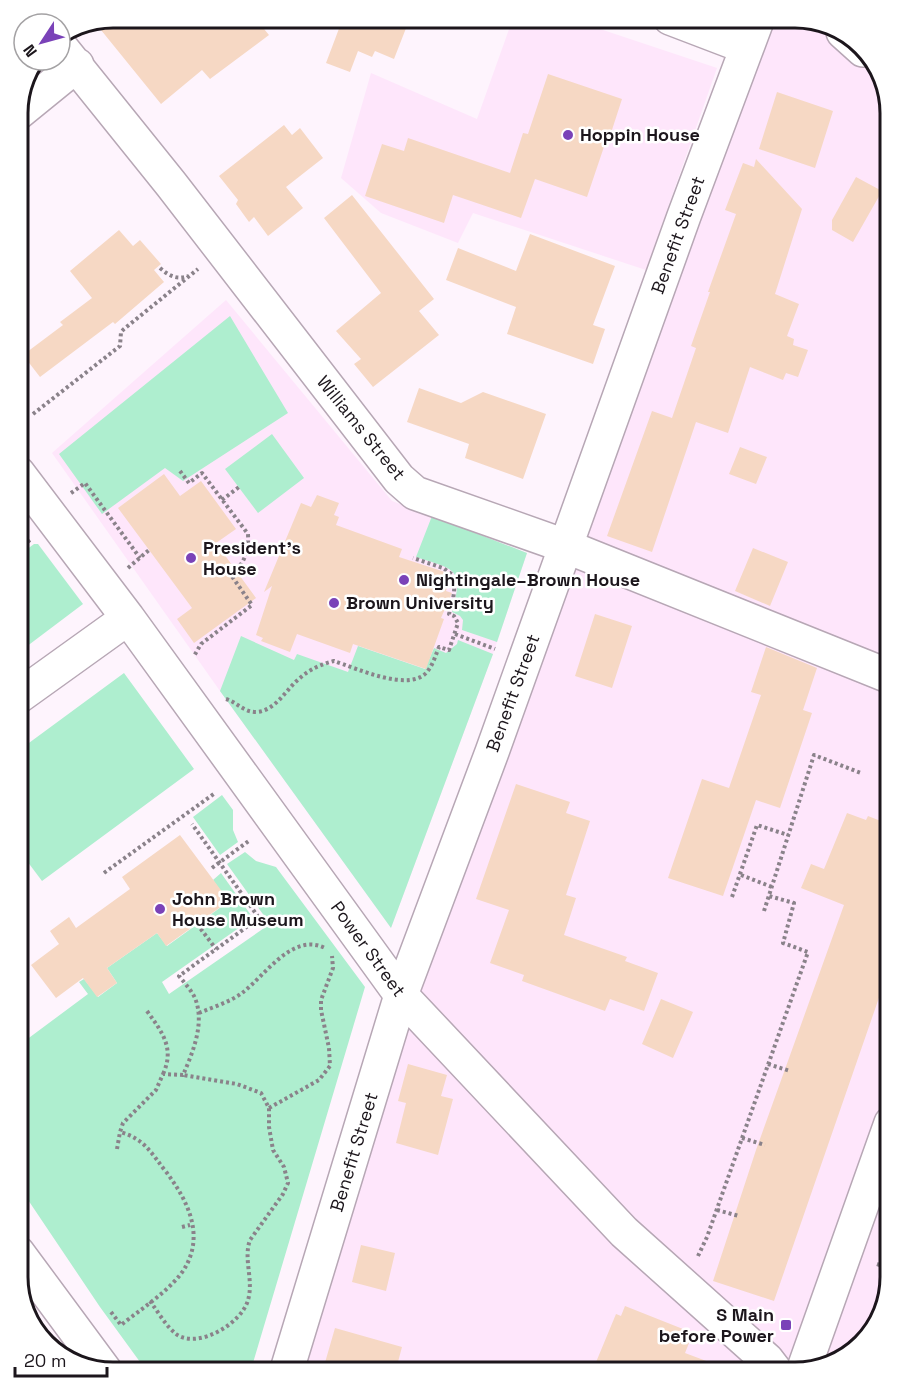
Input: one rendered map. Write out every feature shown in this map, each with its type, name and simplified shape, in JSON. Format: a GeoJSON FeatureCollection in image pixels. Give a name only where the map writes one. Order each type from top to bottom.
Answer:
{"type":"FeatureCollection","features":[{"type":"Feature","properties":{"kind":"street"},"geometry":{"type":"LineString","coordinates":[[734,29],[752,32]]}},
{"type":"Feature","properties":{"kind":"street","name":"Benefit Street"},"geometry":{"type":"LineString","coordinates":[[289,1362],[401,995],[492,752],[752,32]]}},
{"type":"Feature","properties":{"kind":"street","name":"Williams Street"},"geometry":{"type":"LineString","coordinates":[[72,60],[399,479],[416,493],[565,546],[880,673]]}},
{"type":"Feature","properties":{"kind":"street"},"geometry":{"type":"LineString","coordinates":[[30,99],[53,72]]}},
{"type":"Feature","properties":{"kind":"street","name":"Power Street"},"geometry":{"type":"LineString","coordinates":[[29,488],[128,618],[401,995],[624,1232],[769,1363]]}},
{"type":"Feature","properties":{"kind":"street"},"geometry":{"type":"LineString","coordinates":[[29,689],[128,618]]}},
{"type":"Feature","properties":{"kind":"street"},"geometry":{"type":"LineString","coordinates":[[806,1362],[880,1154]]}},
{"type":"Feature","properties":{"kind":"street"},"geometry":{"type":"LineString","coordinates":[[29,1268],[98,1361]]}},
{"type":"Feature","properties":{"kind":"path"},"geometry":{"type":"LineString","coordinates":[[33,414],[120,346],[121,332],[124,329],[205,263]]}},
{"type":"Feature","properties":{"kind":"path"},"geometry":{"type":"LineString","coordinates":[[160,268],[172,277],[179,278],[194,273]]}},
{"type":"Feature","properties":{"kind":"path"},"geometry":{"type":"LineString","coordinates":[[180,471],[189,483],[202,473],[248,534],[248,544],[241,566],[231,575],[252,605],[201,644],[189,664]]}},
{"type":"Feature","properties":{"kind":"path"},"geometry":{"type":"LineString","coordinates":[[67,495],[85,483],[140,558]]}},
{"type":"Feature","properties":{"kind":"path"},"geometry":{"type":"LineString","coordinates":[[222,500],[239,487]]}},
{"type":"Feature","properties":{"kind":"path"},"geometry":{"type":"LineString","coordinates":[[122,572],[149,550]]}},
{"type":"Feature","properties":{"kind":"path"},"geometry":{"type":"LineString","coordinates":[[239,706],[246,711],[264,710],[279,700],[309,671],[334,660],[405,681],[419,678],[427,672],[439,646],[449,650],[455,634],[458,623],[454,616],[449,615],[455,591],[453,575],[443,568],[413,558]]}},
{"type":"Feature","properties":{"kind":"path"},"geometry":{"type":"LineString","coordinates":[[455,634],[498,650]]}},
{"type":"Feature","properties":{"kind":"path"},"geometry":{"type":"LineString","coordinates":[[764,911],[814,755],[861,773]]}},
{"type":"Feature","properties":{"kind":"path"},"geometry":{"type":"LineString","coordinates":[[104,873],[223,787]]}},
{"type":"Feature","properties":{"kind":"path"},"geometry":{"type":"LineString","coordinates":[[183,1075],[197,1035],[199,1013],[194,996],[179,976],[259,918],[192,824]]}},
{"type":"Feature","properties":{"kind":"path"},"geometry":{"type":"LineString","coordinates":[[732,897],[757,825],[788,835]]}},
{"type":"Feature","properties":{"kind":"path"},"geometry":{"type":"LineString","coordinates":[[212,868],[241,847]]}},
{"type":"Feature","properties":{"kind":"path"},"geometry":{"type":"LineString","coordinates":[[741,875],[772,887]]}},
{"type":"Feature","properties":{"kind":"path"},"geometry":{"type":"LineString","coordinates":[[704,1244],[808,952],[783,943],[794,903],[769,896]]}},
{"type":"Feature","properties":{"kind":"path"},"geometry":{"type":"LineString","coordinates":[[197,924],[216,949]]}},
{"type":"Feature","properties":{"kind":"path"},"geometry":{"type":"LineString","coordinates":[[199,1013],[241,994],[296,946],[312,944],[324,947],[333,957],[333,968],[321,1000],[330,1066],[319,1080],[269,1108]]}},
{"type":"Feature","properties":{"kind":"path"},"geometry":{"type":"LineString","coordinates":[[117,1149],[123,1123],[156,1090],[169,1062],[169,1051],[162,1032],[147,1011]]}},
{"type":"Feature","properties":{"kind":"path"},"geometry":{"type":"LineString","coordinates":[[768,1064],[790,1071]]}},
{"type":"Feature","properties":{"kind":"path"},"geometry":{"type":"LineString","coordinates":[[150,1301],[175,1334],[187,1340],[202,1339],[229,1324],[248,1302],[250,1287],[247,1247],[288,1183],[284,1167],[273,1150],[269,1127],[269,1108],[261,1093],[237,1084],[164,1074]]}},
{"type":"Feature","properties":{"kind":"path"},"geometry":{"type":"LineString","coordinates":[[111,1312],[121,1325],[168,1286],[185,1268],[191,1254],[192,1243],[192,1219],[186,1200],[140,1140],[120,1132]]}},
{"type":"Feature","properties":{"kind":"path"},"geometry":{"type":"LineString","coordinates":[[742,1138],[765,1144]]}},
{"type":"Feature","properties":{"kind":"path"},"geometry":{"type":"LineString","coordinates":[[717,1210],[740,1216]]}},
{"type":"Feature","properties":{"kind":"path"},"geometry":{"type":"LineString","coordinates":[[182,1227],[190,1226]]}},
{"type":"Feature","properties":{"kind":"shaded area"},"geometry":{"type":"Polygon","coordinates":[[[509,29],[599,29],[717,68],[646,270],[473,213],[458,243],[381,213],[341,178],[371,73],[477,119],[509,29]]]}},
{"type":"Feature","properties":{"kind":"shaded area"},"geometry":{"type":"Polygon","coordinates":[[[759,29],[812,30],[833,37],[856,53],[863,62],[874,81],[880,103],[880,1288],[869,1320],[856,1338],[838,1351],[817,1360],[795,1363],[289,1362],[382,1063],[759,29]]]}},
{"type":"Feature","properties":{"kind":"shaded area","name":"Brown University"},"geometry":{"type":"Polygon","coordinates":[[[226,300],[392,501],[527,553],[493,654],[391,928],[52,453],[226,300]]]}},
{"type":"Feature","properties":{"kind":"green space"},"geometry":{"type":"Polygon","coordinates":[[[230,316],[288,413],[183,481],[165,468],[102,514],[59,454],[230,316]]]}},
{"type":"Feature","properties":{"kind":"green space"},"geometry":{"type":"Polygon","coordinates":[[[272,434],[304,478],[258,513],[225,469],[272,434]]]}},
{"type":"Feature","properties":{"kind":"green space"},"geometry":{"type":"Polygon","coordinates":[[[432,516],[527,553],[497,642],[462,630],[463,620],[452,612],[457,587],[454,573],[440,565],[416,557],[432,516]]]}},
{"type":"Feature","properties":{"kind":"green space"},"geometry":{"type":"Polygon","coordinates":[[[38,544],[83,604],[29,645],[29,548],[38,544]]]}},
{"type":"Feature","properties":{"kind":"green space"},"geometry":{"type":"Polygon","coordinates":[[[241,636],[294,660],[297,654],[348,672],[358,646],[425,669],[434,648],[446,653],[457,644],[458,640],[493,654],[391,928],[220,691],[241,636]]]}},
{"type":"Feature","properties":{"kind":"green space"},"geometry":{"type":"Polygon","coordinates":[[[124,673],[194,769],[42,881],[29,864],[29,743],[124,673]]]}},
{"type":"Feature","properties":{"kind":"green space"},"geometry":{"type":"Polygon","coordinates":[[[222,795],[233,810],[233,830],[238,842],[220,855],[193,817],[222,795]]]}},
{"type":"Feature","properties":{"kind":"green space"},"geometry":{"type":"Polygon","coordinates":[[[245,852],[256,861],[276,867],[365,987],[253,1362],[140,1362],[29,1201],[29,1038],[88,994],[79,982],[84,979],[98,997],[117,983],[107,968],[157,933],[167,946],[228,902],[213,880],[221,873],[253,918],[162,982],[169,994],[270,924],[227,864],[245,852]]]}},
{"type":"Feature","properties":{"kind":"building"},"geometry":{"type":"Polygon","coordinates":[[[114,28],[263,28],[269,35],[210,79],[202,70],[161,104],[101,30],[114,28]]]}},
{"type":"Feature","properties":{"kind":"building"},"geometry":{"type":"Polygon","coordinates":[[[339,28],[406,28],[394,59],[375,51],[372,57],[358,51],[350,72],[326,63],[339,28]]]}},
{"type":"Feature","properties":{"kind":"building"},"geometry":{"type":"Polygon","coordinates":[[[548,74],[622,99],[587,197],[535,179],[521,218],[453,195],[444,223],[365,196],[382,144],[404,151],[408,138],[510,173],[523,133],[528,134],[548,74]]]}},
{"type":"Feature","properties":{"kind":"building"},"geometry":{"type":"Polygon","coordinates":[[[777,92],[833,111],[815,168],[759,149],[777,92]]]}},
{"type":"Feature","properties":{"kind":"building"},"geometry":{"type":"Polygon","coordinates":[[[284,125],[292,135],[300,128],[323,158],[286,187],[303,208],[268,236],[254,217],[249,222],[236,204],[238,200],[219,176],[284,125]]]}},
{"type":"Feature","properties":{"kind":"building"},"geometry":{"type":"Polygon","coordinates":[[[756,159],[802,209],[775,294],[799,304],[787,336],[794,339],[793,345],[808,350],[798,377],[786,373],[783,380],[750,367],[728,433],[696,422],[652,552],[607,536],[652,411],[672,418],[696,348],[691,346],[736,214],[725,210],[743,163],[754,167],[756,159]]]}},
{"type":"Feature","properties":{"kind":"building"},"geometry":{"type":"Polygon","coordinates":[[[856,177],[880,190],[880,195],[853,242],[832,230],[832,220],[856,177]]]}},
{"type":"Feature","properties":{"kind":"building"},"geometry":{"type":"Polygon","coordinates":[[[352,195],[434,299],[419,311],[439,335],[373,387],[354,364],[361,359],[336,331],[381,293],[324,218],[352,195]]]}},
{"type":"Feature","properties":{"kind":"building"},"geometry":{"type":"Polygon","coordinates":[[[119,230],[133,246],[140,240],[161,264],[154,270],[164,282],[115,324],[113,322],[40,377],[29,363],[29,350],[63,325],[60,322],[92,298],[70,271],[119,230]]]}},
{"type":"Feature","properties":{"kind":"building"},"geometry":{"type":"Polygon","coordinates":[[[530,234],[615,266],[593,325],[605,329],[593,364],[507,334],[516,307],[446,280],[458,248],[516,271],[530,234]]]}},
{"type":"Feature","properties":{"kind":"building"},"geometry":{"type":"Polygon","coordinates":[[[419,388],[461,403],[483,392],[546,414],[523,479],[465,458],[469,444],[407,422],[419,388]]]}},
{"type":"Feature","properties":{"kind":"building"},"geometry":{"type":"Polygon","coordinates":[[[740,447],[767,457],[756,484],[729,474],[740,447]]]}},
{"type":"Feature","properties":{"kind":"building","name":"President's House"},"geometry":{"type":"Polygon","coordinates":[[[164,474],[180,496],[201,481],[236,529],[216,543],[256,598],[194,643],[177,619],[192,608],[118,508],[164,474]]]}},
{"type":"Feature","properties":{"kind":"building","name":"Nightingale–Brown House"},"geometry":{"type":"Polygon","coordinates":[[[317,495],[339,503],[334,515],[339,517],[336,525],[402,549],[399,557],[451,574],[446,591],[452,593],[441,618],[444,619],[426,669],[353,644],[350,653],[297,634],[290,652],[261,641],[263,638],[256,635],[272,586],[264,592],[301,503],[311,507],[317,495]]]}},
{"type":"Feature","properties":{"kind":"building"},"geometry":{"type":"Polygon","coordinates":[[[753,548],[788,562],[770,606],[735,591],[753,548]]]}},
{"type":"Feature","properties":{"kind":"building"},"geometry":{"type":"Polygon","coordinates":[[[595,614],[632,626],[612,688],[575,676],[595,614]]]}},
{"type":"Feature","properties":{"kind":"building"},"geometry":{"type":"Polygon","coordinates":[[[766,647],[817,668],[803,710],[812,713],[780,808],[756,800],[723,896],[668,878],[702,779],[729,788],[761,695],[751,692],[766,647]]]}},
{"type":"Feature","properties":{"kind":"building"},"geometry":{"type":"Polygon","coordinates":[[[516,784],[570,802],[566,813],[590,821],[566,895],[576,898],[564,935],[627,957],[625,961],[658,973],[644,1011],[610,999],[605,1011],[522,981],[524,975],[490,963],[509,910],[476,899],[516,784]]]}},
{"type":"Feature","properties":{"kind":"building"},"geometry":{"type":"Polygon","coordinates":[[[847,813],[866,820],[868,816],[880,821],[880,995],[774,1301],[713,1281],[756,1150],[844,905],[801,888],[811,864],[824,869],[847,813]]]}},
{"type":"Feature","properties":{"kind":"building","name":"John Brown House Museum"},"geometry":{"type":"Polygon","coordinates":[[[180,835],[229,901],[166,946],[157,933],[107,968],[117,983],[97,997],[83,978],[56,998],[31,965],[59,944],[50,931],[69,917],[76,928],[130,889],[122,877],[180,835]]]}},
{"type":"Feature","properties":{"kind":"building"},"geometry":{"type":"Polygon","coordinates":[[[661,999],[693,1012],[673,1058],[642,1044],[661,999]]]}},
{"type":"Feature","properties":{"kind":"building"},"geometry":{"type":"Polygon","coordinates":[[[408,1064],[447,1075],[441,1096],[453,1099],[438,1155],[396,1143],[406,1103],[398,1101],[408,1064]]]}},
{"type":"Feature","properties":{"kind":"building"},"geometry":{"type":"Polygon","coordinates":[[[361,1245],[395,1253],[386,1291],[352,1282],[361,1245]]]}},
{"type":"Feature","properties":{"kind":"building"},"geometry":{"type":"Polygon","coordinates":[[[625,1306],[693,1333],[685,1353],[711,1363],[596,1363],[616,1314],[621,1316],[625,1306]]]}},
{"type":"Feature","properties":{"kind":"building"},"geometry":{"type":"Polygon","coordinates":[[[335,1328],[402,1347],[398,1362],[325,1362],[335,1328]]]}},
{"type":"Feature","properties":{"kind":"place","name":"Hoppin House"},"geometry":{"type":"Point","coordinates":[568,135]}},
{"type":"Feature","properties":{"kind":"place","name":"President's House"},"geometry":{"type":"Point","coordinates":[191,558]}},
{"type":"Feature","properties":{"kind":"place","name":"Nightingale–Brown House"},"geometry":{"type":"Point","coordinates":[404,580]}},
{"type":"Feature","properties":{"kind":"place","name":"Brown University"},"geometry":{"type":"Point","coordinates":[334,603]}},
{"type":"Feature","properties":{"kind":"place","name":"John Brown House Museum"},"geometry":{"type":"Point","coordinates":[160,909]}},
{"type":"Feature","properties":{"kind":"place","name":"S Main before Power"},"geometry":{"type":"Point","coordinates":[786,1325]}}]}
